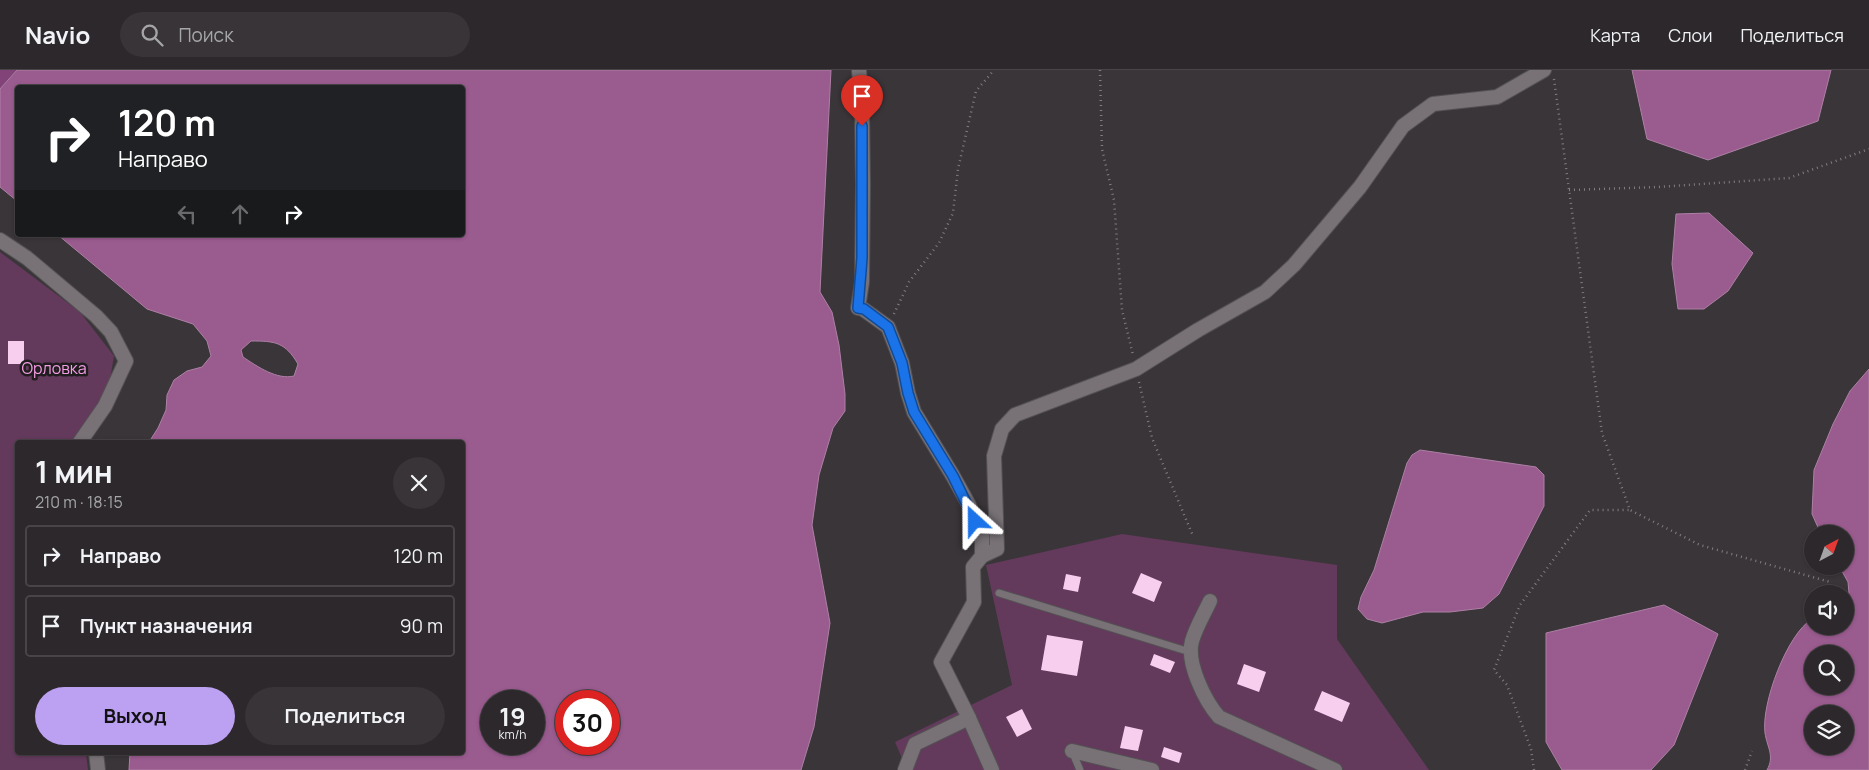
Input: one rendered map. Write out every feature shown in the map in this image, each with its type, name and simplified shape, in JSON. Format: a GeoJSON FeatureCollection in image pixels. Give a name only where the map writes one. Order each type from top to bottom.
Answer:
{"type":"FeatureCollection","features":[{"type":"Feature","properties":{"kind":"street"},"geometry":{"type":"LineString","coordinates":[[860,70],[863,185],[862,282],[858,308],[864,309],[888,327],[902,363],[914,412],[953,476],[968,505],[982,536],[982,556]]}},
{"type":"Feature","properties":{"kind":"street"},"geometry":{"type":"LineString","coordinates":[[992,770],[941,662],[974,602],[973,567],[982,556],[997,549],[994,456],[1002,429],[1015,415],[1136,369],[1198,330],[1265,292],[1294,265],[1360,187],[1403,126],[1433,104],[1497,97],[1544,70]]}},
{"type":"Feature","properties":{"kind":"street"},"geometry":{"type":"LineString","coordinates":[[0,240],[27,258],[96,316],[110,332],[126,361],[105,406],[81,440]]}},
{"type":"Feature","properties":{"kind":"street"},"geometry":{"type":"LineString","coordinates":[[1210,601],[1192,640],[1190,652],[1202,690],[1210,707],[1219,717],[1335,770]]}},
{"type":"Feature","properties":{"kind":"street"},"geometry":{"type":"LineString","coordinates":[[905,770],[914,744],[969,718]]}},
{"type":"Feature","properties":{"kind":"street"},"geometry":{"type":"LineString","coordinates":[[1072,751],[1152,770]]}},
{"type":"Feature","properties":{"kind":"street"},"geometry":{"type":"LineString","coordinates":[[96,755],[98,770]]}},
{"type":"Feature","properties":{"kind":"lane"},"geometry":{"type":"LineString","coordinates":[[998,593],[1190,652]]}},
{"type":"Feature","properties":{"kind":"lane"},"geometry":{"type":"LineString","coordinates":[[1072,751],[1080,770]]}},
{"type":"Feature","properties":{"kind":"path"},"geometry":{"type":"LineString","coordinates":[[888,327],[909,282],[939,244],[952,213],[958,170],[976,90],[994,70]]}},
{"type":"Feature","properties":{"kind":"path"},"geometry":{"type":"LineString","coordinates":[[1100,70],[1102,149],[1114,200],[1122,310],[1152,438],[1193,536]]}},
{"type":"Feature","properties":{"kind":"path"},"geometry":{"type":"LineString","coordinates":[[1553,70],[1602,434],[1630,510]]}},
{"type":"Feature","properties":{"kind":"path"},"geometry":{"type":"LineString","coordinates":[[1569,190],[1658,187],[1789,178],[1869,148]]}},
{"type":"Feature","properties":{"kind":"path"},"geometry":{"type":"LineString","coordinates":[[1534,770],[1532,749],[1506,685],[1494,670],[1520,605],[1590,510],[1630,510],[1700,545],[1830,582]]}},
{"type":"Feature","properties":{"kind":"path"},"geometry":{"type":"LineString","coordinates":[[1745,770],[1752,752]]}},
{"type":"Feature","properties":{"kind":"green space","name":"Орловка"},"geometry":{"type":"Polygon","coordinates":[[[0,252],[80,312],[114,356],[109,385],[75,440],[15,440],[15,755],[86,755],[88,770],[0,770],[0,252]]]}},
{"type":"Feature","properties":{"kind":"green space"},"geometry":{"type":"Polygon","coordinates":[[[1122,534],[1337,565],[1337,639],[1429,770],[907,770],[895,742],[1012,685],[986,565],[1122,534]]]}},
{"type":"Feature","properties":{"kind":"shaded area"},"geometry":{"type":"Polygon","coordinates":[[[0,70],[17,70],[0,89],[0,70]]]}},
{"type":"Feature","properties":{"kind":"shaded area"},"geometry":{"type":"Polygon","coordinates":[[[17,70],[831,70],[820,292],[832,312],[839,345],[845,394],[845,411],[833,428],[819,475],[812,525],[830,623],[814,727],[801,770],[129,770],[130,755],[465,755],[465,440],[150,440],[166,410],[167,395],[174,380],[187,371],[202,367],[211,356],[207,341],[193,324],[147,309],[60,237],[465,237],[465,85],[15,85],[15,199],[0,187],[0,89],[17,70]],[[251,341],[241,350],[243,357],[274,374],[288,377],[294,376],[298,364],[289,351],[273,342],[251,341]]]}},
{"type":"Feature","properties":{"kind":"shaded area"},"geometry":{"type":"Polygon","coordinates":[[[1632,70],[1831,70],[1818,121],[1708,160],[1647,139],[1632,70]]]}},
{"type":"Feature","properties":{"kind":"shaded area"},"geometry":{"type":"Polygon","coordinates":[[[1709,213],[1753,253],[1728,291],[1704,309],[1678,309],[1672,264],[1676,214],[1709,213]]]}},
{"type":"Feature","properties":{"kind":"shaded area"},"geometry":{"type":"Polygon","coordinates":[[[1869,369],[1869,770],[1767,770],[1770,756],[1765,733],[1767,705],[1778,671],[1794,639],[1804,626],[1804,635],[1854,635],[1854,585],[1848,585],[1844,575],[1854,575],[1854,525],[1817,525],[1812,514],[1814,470],[1833,424],[1850,391],[1869,369]]]}},
{"type":"Feature","properties":{"kind":"shaded area"},"geometry":{"type":"Polygon","coordinates":[[[1420,450],[1536,467],[1544,475],[1544,506],[1499,594],[1483,608],[1450,612],[1423,612],[1382,623],[1367,619],[1358,609],[1361,597],[1374,570],[1407,463],[1412,455],[1420,450]]]}},
{"type":"Feature","properties":{"kind":"shaded area"},"geometry":{"type":"Polygon","coordinates":[[[1664,605],[1718,634],[1674,745],[1651,770],[1562,770],[1546,742],[1546,633],[1664,605]]]}},
{"type":"Feature","properties":{"kind":"building"},"geometry":{"type":"Polygon","coordinates":[[[8,341],[24,341],[24,364],[8,364],[8,341]]]}},
{"type":"Feature","properties":{"kind":"building"},"geometry":{"type":"Polygon","coordinates":[[[1141,573],[1162,582],[1154,602],[1132,593],[1141,573]]]}},
{"type":"Feature","properties":{"kind":"building"},"geometry":{"type":"Polygon","coordinates":[[[1066,574],[1081,577],[1078,592],[1063,589],[1066,574]]]}},
{"type":"Feature","properties":{"kind":"building"},"geometry":{"type":"Polygon","coordinates":[[[1047,635],[1083,641],[1077,676],[1041,670],[1047,635]]]}},
{"type":"Feature","properties":{"kind":"building"},"geometry":{"type":"Polygon","coordinates":[[[1154,654],[1175,662],[1170,673],[1150,665],[1154,654]]]}},
{"type":"Feature","properties":{"kind":"building"},"geometry":{"type":"Polygon","coordinates":[[[1244,664],[1266,672],[1259,692],[1237,684],[1244,664]]]}},
{"type":"Feature","properties":{"kind":"building"},"geometry":{"type":"Polygon","coordinates":[[[1322,691],[1350,703],[1342,722],[1314,710],[1322,691]]]}},
{"type":"Feature","properties":{"kind":"building"},"geometry":{"type":"Polygon","coordinates":[[[1022,709],[1032,729],[1017,737],[1006,717],[1022,709]]]}},
{"type":"Feature","properties":{"kind":"building"},"geometry":{"type":"Polygon","coordinates":[[[1125,726],[1143,730],[1138,751],[1120,748],[1125,726]]]}},
{"type":"Feature","properties":{"kind":"building"},"geometry":{"type":"Polygon","coordinates":[[[1164,747],[1182,753],[1179,763],[1161,757],[1164,747]]]}},
{"type":"Feature","properties":{"kind":"route"},"geometry":{"type":"LineString","coordinates":[[862,126],[862,282],[858,308],[864,309],[888,327],[902,363],[914,412],[953,476],[975,521]]}}]}
